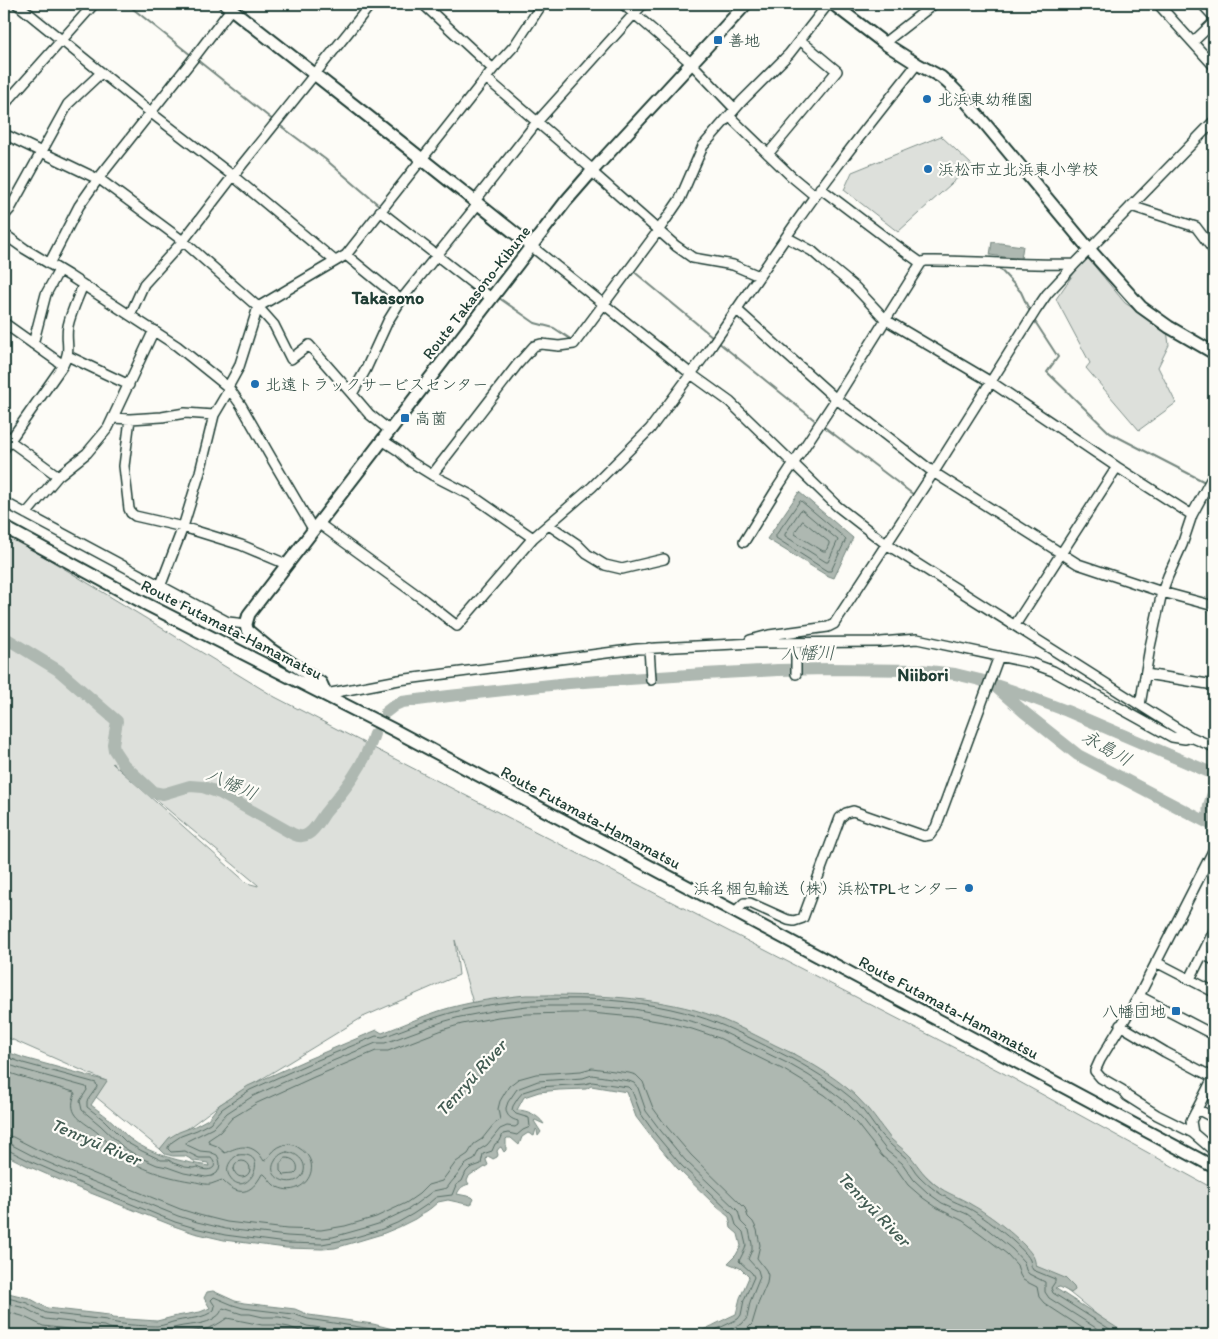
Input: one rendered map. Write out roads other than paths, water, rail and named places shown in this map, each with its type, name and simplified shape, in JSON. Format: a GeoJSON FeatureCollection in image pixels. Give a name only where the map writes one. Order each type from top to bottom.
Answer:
{"type":"FeatureCollection","features":[{"type":"Feature","properties":{"kind":"main road","name":"Route Takasono-Kibune"},"geometry":{"type":"LineString","coordinates":[[246,624],[249,614],[286,564],[566,201],[592,170],[746,4]]}},
{"type":"Feature","properties":{"kind":"main road"},"geometry":{"type":"LineString","coordinates":[[833,4],[884,43],[941,77],[964,99],[1089,249],[1141,307],[1169,327],[1214,353]]}},
{"type":"Feature","properties":{"kind":"main road"},"geometry":{"type":"LineString","coordinates":[[228,6],[531,246]]}},
{"type":"Feature","properties":{"kind":"main road","name":"Route Futamata-Hamamatsu"},"geometry":{"type":"LineString","coordinates":[[4,527],[144,603],[326,694],[1214,1167]]}},
{"type":"Feature","properties":{"kind":"main road"},"geometry":{"type":"LineString","coordinates":[[246,624],[247,630],[253,636],[321,683],[326,694]]}},
{"type":"Feature","properties":{"kind":"street"},"geometry":{"type":"LineString","coordinates":[[17,4],[101,73],[233,176],[335,261]]}},
{"type":"Feature","properties":{"kind":"street"},"geometry":{"type":"LineString","coordinates":[[4,105],[94,4]]}},
{"type":"Feature","properties":{"kind":"street"},"geometry":{"type":"LineString","coordinates":[[130,315],[144,284],[184,241],[233,176],[371,4]]}},
{"type":"Feature","properties":{"kind":"street"},"geometry":{"type":"LineString","coordinates":[[423,4],[493,69]]}},
{"type":"Feature","properties":{"kind":"street"},"geometry":{"type":"LineString","coordinates":[[160,587],[183,527],[200,472],[214,415],[239,367],[258,307],[346,255],[493,69],[515,45],[542,4]]}},
{"type":"Feature","properties":{"kind":"street"},"geometry":{"type":"LineString","coordinates":[[623,4],[691,63],[735,109]]}},
{"type":"Feature","properties":{"kind":"street"},"geometry":{"type":"LineString","coordinates":[[352,394],[388,321],[401,300],[537,122],[643,4]]}},
{"type":"Feature","properties":{"kind":"street"},"geometry":{"type":"LineString","coordinates":[[432,475],[517,365],[534,346],[541,344],[559,346],[574,344],[680,199],[703,146],[735,109],[790,54],[828,4]]}},
{"type":"Feature","properties":{"kind":"street"},"geometry":{"type":"LineString","coordinates":[[884,43],[934,4]]}},
{"type":"Feature","properties":{"kind":"street"},"geometry":{"type":"LineString","coordinates":[[1158,4],[1214,66]]}},
{"type":"Feature","properties":{"kind":"street"},"geometry":{"type":"LineString","coordinates":[[1202,4],[1214,17]]}},
{"type":"Feature","properties":{"kind":"street"},"geometry":{"type":"LineString","coordinates":[[49,264],[79,206],[194,57],[228,6]]}},
{"type":"Feature","properties":{"kind":"street"},"geometry":{"type":"LineString","coordinates":[[1193,42],[1214,22]]}},
{"type":"Feature","properties":{"kind":"street"},"geometry":{"type":"LineString","coordinates":[[770,152],[837,71],[800,40]]}},
{"type":"Feature","properties":{"kind":"street"},"geometry":{"type":"LineString","coordinates":[[4,234],[154,330],[228,386],[241,404],[273,462],[316,526],[424,600],[457,626],[533,538],[592,487],[650,429],[691,374],[854,142],[917,64]]}},
{"type":"Feature","properties":{"kind":"street"},"geometry":{"type":"LineString","coordinates":[[4,216],[10,209],[68,104],[101,73]]}},
{"type":"Feature","properties":{"kind":"street"},"geometry":{"type":"LineString","coordinates":[[486,78],[676,246],[693,258],[733,266],[759,276]]}},
{"type":"Feature","properties":{"kind":"street"},"geometry":{"type":"LineString","coordinates":[[729,116],[770,152],[791,176],[818,192],[921,263]]}},
{"type":"Feature","properties":{"kind":"street"},"geometry":{"type":"LineString","coordinates":[[728,644],[769,635],[828,627],[834,624],[1047,294],[1214,121]]}},
{"type":"Feature","properties":{"kind":"street"},"geometry":{"type":"LineString","coordinates":[[4,134],[98,179],[184,241],[258,307],[274,325],[291,359],[309,345],[369,414],[398,451],[410,462],[471,495],[533,538]]}},
{"type":"Feature","properties":{"kind":"street"},"geometry":{"type":"LineString","coordinates":[[1132,206],[1196,227],[1214,251]]}},
{"type":"Feature","properties":{"kind":"street"},"geometry":{"type":"LineString","coordinates":[[382,209],[491,298]]}},
{"type":"Feature","properties":{"kind":"street"},"geometry":{"type":"LineString","coordinates":[[786,237],[817,255],[856,288],[886,320],[991,382],[1116,467],[1192,515]]}},
{"type":"Feature","properties":{"kind":"street"},"geometry":{"type":"LineString","coordinates":[[531,246],[691,374],[730,402],[837,506],[886,544],[1140,705],[1192,737],[1214,747]]}},
{"type":"Feature","properties":{"kind":"street"},"geometry":{"type":"LineString","coordinates":[[346,255],[401,300]]}},
{"type":"Feature","properties":{"kind":"street"},"geometry":{"type":"LineString","coordinates":[[744,542],[921,263],[925,261],[951,260],[1022,265],[1075,264]]}},
{"type":"Feature","properties":{"kind":"street"},"geometry":{"type":"LineString","coordinates":[[33,344],[46,294],[59,270]]}},
{"type":"Feature","properties":{"kind":"street"},"geometry":{"type":"LineString","coordinates":[[4,449],[7,438],[12,436],[68,356],[68,329],[83,285]]}},
{"type":"Feature","properties":{"kind":"street"},"geometry":{"type":"LineString","coordinates":[[736,309],[836,399],[933,472],[1078,564],[1162,592],[1214,606]]}},
{"type":"Feature","properties":{"kind":"street"},"geometry":{"type":"LineString","coordinates":[[4,323],[63,365]]}},
{"type":"Feature","properties":{"kind":"street"},"geometry":{"type":"LineString","coordinates":[[26,514],[58,476],[87,453],[108,428],[154,330]]}},
{"type":"Feature","properties":{"kind":"street"},"geometry":{"type":"LineString","coordinates":[[68,356],[129,385]]}},
{"type":"Feature","properties":{"kind":"street"},"geometry":{"type":"LineString","coordinates":[[113,418],[162,417],[185,413],[214,415]]}},
{"type":"Feature","properties":{"kind":"street"},"geometry":{"type":"LineString","coordinates":[[130,419],[124,466],[131,513],[135,516],[183,527],[241,545],[286,564]]}},
{"type":"Feature","properties":{"kind":"street"},"geometry":{"type":"LineString","coordinates":[[7,438],[58,476]]}},
{"type":"Feature","properties":{"kind":"street"},"geometry":{"type":"LineString","coordinates":[[1015,625],[1116,467]]}},
{"type":"Feature","properties":{"kind":"street"},"geometry":{"type":"LineString","coordinates":[[1140,705],[1162,592],[1182,545],[1192,515],[1211,480]]}},
{"type":"Feature","properties":{"kind":"street"},"geometry":{"type":"LineString","coordinates":[[4,502],[228,622],[246,624]]}},
{"type":"Feature","properties":{"kind":"street"},"geometry":{"type":"LineString","coordinates":[[549,525],[577,544],[587,554],[622,570],[664,559]]}},
{"type":"Feature","properties":{"kind":"street"},"geometry":{"type":"LineString","coordinates":[[326,694],[399,680],[649,648],[728,644],[881,642],[917,639],[1031,663],[1053,671],[1172,737],[1185,739],[1192,737]]}},
{"type":"Feature","properties":{"kind":"street"},"geometry":{"type":"LineString","coordinates":[[796,643],[796,674]]}},
{"type":"Feature","properties":{"kind":"street"},"geometry":{"type":"LineString","coordinates":[[649,648],[652,680]]}},
{"type":"Feature","properties":{"kind":"street"},"geometry":{"type":"LineString","coordinates":[[735,912],[744,903],[750,903],[788,920],[794,921],[803,918],[840,818],[846,813],[853,811],[924,836],[930,835],[936,828],[999,656]]}},
{"type":"Feature","properties":{"kind":"street"},"geometry":{"type":"LineString","coordinates":[[1146,674],[1214,685]]}},
{"type":"Feature","properties":{"kind":"street"},"geometry":{"type":"LineString","coordinates":[[1214,849],[1139,996],[1120,1025],[1095,1071],[1101,1078],[1122,1090],[1127,1096],[1157,1115],[1193,1133],[1214,1151]]}},
{"type":"Feature","properties":{"kind":"street"},"geometry":{"type":"LineString","coordinates":[[1190,979],[1214,931]]}},
{"type":"Feature","properties":{"kind":"street"},"geometry":{"type":"LineString","coordinates":[[1202,954],[1214,960]]}},
{"type":"Feature","properties":{"kind":"street"},"geometry":{"type":"LineString","coordinates":[[1156,962],[1214,992]]}},
{"type":"Feature","properties":{"kind":"street"},"geometry":{"type":"LineString","coordinates":[[1139,996],[1214,1035]]}},
{"type":"Feature","properties":{"kind":"street"},"geometry":{"type":"LineString","coordinates":[[1120,1025],[1165,1052],[1214,1077],[1191,1120],[1193,1133]]}},
{"type":"Feature","properties":{"kind":"street"},"geometry":{"type":"LineString","coordinates":[[1197,1109],[1214,1118]]}},
{"type":"Feature","properties":{"kind":"water"},"geometry":{"type":"Polygon","coordinates":[[[992,242],[1023,246],[1021,259],[990,255],[992,242]]]}},
{"type":"Feature","properties":{"kind":"water"},"geometry":{"type":"Polygon","coordinates":[[[799,492],[853,538],[834,578],[767,539],[799,492]]]}},
{"type":"Feature","properties":{"kind":"water","name":"Tenryū River"},"geometry":{"type":"Polygon","coordinates":[[[526,995],[611,997],[674,1005],[726,1021],[807,1061],[837,1080],[855,1095],[891,1139],[909,1154],[932,1182],[996,1221],[1014,1235],[1028,1250],[1034,1257],[1036,1266],[1065,1278],[1075,1290],[1071,1293],[1060,1287],[1055,1288],[1128,1335],[688,1335],[736,1314],[740,1298],[749,1277],[740,1268],[728,1263],[741,1246],[738,1234],[731,1228],[729,1217],[677,1168],[652,1138],[636,1117],[627,1092],[591,1086],[586,1089],[539,1092],[524,1097],[517,1110],[528,1112],[539,1118],[544,1124],[534,1121],[541,1132],[538,1136],[536,1129],[534,1136],[528,1133],[522,1137],[519,1145],[511,1138],[507,1138],[506,1150],[504,1152],[501,1147],[497,1151],[497,1157],[493,1159],[487,1157],[488,1165],[469,1176],[467,1181],[469,1184],[462,1187],[457,1194],[472,1197],[474,1199],[471,1205],[448,1200],[438,1202],[415,1219],[399,1227],[335,1248],[286,1248],[224,1240],[194,1233],[78,1188],[4,1154],[4,1051],[107,1081],[91,1105],[129,1138],[147,1149],[167,1157],[209,1166],[208,1163],[194,1161],[185,1156],[165,1154],[160,1149],[169,1138],[208,1119],[219,1105],[248,1086],[377,1030],[382,1033],[432,1013],[460,1005],[526,995]]]}},
{"type":"Feature","properties":{"kind":"water"},"geometry":{"type":"Polygon","coordinates":[[[213,1291],[244,1303],[295,1309],[309,1315],[373,1324],[417,1335],[4,1335],[4,1292],[29,1298],[47,1308],[109,1315],[112,1318],[157,1321],[200,1312],[210,1308],[204,1298],[207,1292],[213,1291]]]}},
{"type":"Feature","properties":{"kind":"waterway"},"geometry":{"type":"LineString","coordinates":[[127,4],[192,56]]}},
{"type":"Feature","properties":{"kind":"waterway"},"geometry":{"type":"LineString","coordinates":[[616,4],[628,15]]}},
{"type":"Feature","properties":{"kind":"waterway"},"geometry":{"type":"LineString","coordinates":[[196,59],[274,121]]}},
{"type":"Feature","properties":{"kind":"waterway"},"geometry":{"type":"LineString","coordinates":[[718,97],[729,110]]}},
{"type":"Feature","properties":{"kind":"waterway"},"geometry":{"type":"LineString","coordinates":[[278,124],[325,159],[381,207]]}},
{"type":"Feature","properties":{"kind":"waterway"},"geometry":{"type":"LineString","coordinates":[[759,139],[770,149]]}},
{"type":"Feature","properties":{"kind":"waterway"},"geometry":{"type":"LineString","coordinates":[[773,152],[799,177],[817,190]]}},
{"type":"Feature","properties":{"kind":"waterway"},"geometry":{"type":"LineString","coordinates":[[904,256],[913,262]]}},
{"type":"Feature","properties":{"kind":"waterway"},"geometry":{"type":"LineString","coordinates":[[998,267],[1021,292],[1031,314]]}},
{"type":"Feature","properties":{"kind":"waterway"},"geometry":{"type":"LineString","coordinates":[[632,270],[713,337]]}},
{"type":"Feature","properties":{"kind":"waterway"},"geometry":{"type":"LineString","coordinates":[[499,298],[535,323],[554,328],[572,340]]}},
{"type":"Feature","properties":{"kind":"waterway"},"geometry":{"type":"LineString","coordinates":[[1034,320],[1058,357],[1047,372],[1110,433],[1205,482]]}},
{"type":"Feature","properties":{"kind":"waterway"},"geometry":{"type":"LineString","coordinates":[[718,342],[817,422]]}},
{"type":"Feature","properties":{"kind":"waterway"},"geometry":{"type":"LineString","coordinates":[[823,426],[914,495]]}},
{"type":"Feature","properties":{"kind":"waterway"},"geometry":{"type":"LineString","coordinates":[[1192,506],[1197,497]]}},
{"type":"Feature","properties":{"kind":"waterway"},"geometry":{"type":"LineString","coordinates":[[1160,585],[1163,578]]}},
{"type":"Feature","properties":{"kind":"waterway"},"geometry":{"type":"LineString","coordinates":[[1154,608],[1155,594]]}},
{"type":"Feature","properties":{"kind":"waterway","name":"八幡川"},"geometry":{"type":"LineString","coordinates":[[4,637],[58,670],[117,721],[113,744],[114,750],[124,765],[153,792],[163,794],[190,786],[203,787],[220,793],[298,836],[306,835],[313,830],[347,785],[360,766],[374,734]]}},
{"type":"Feature","properties":{"kind":"waterway","name":"八幡川"},"geometry":{"type":"LineString","coordinates":[[386,712],[402,702],[569,683],[778,670],[920,670],[955,674],[1016,692],[1067,711],[1214,774]]}},
{"type":"Feature","properties":{"kind":"waterway","name":"永島川"},"geometry":{"type":"LineString","coordinates":[[997,688],[1078,755],[1214,826]]}},
{"type":"Feature","properties":{"kind":"waterway"},"geometry":{"type":"LineString","coordinates":[[1213,825],[1208,812],[1214,791]]}},
{"type":"Feature","properties":{"kind":"place","name":"善地"},"geometry":{"type":"Point","coordinates":[718,40]}},
{"type":"Feature","properties":{"kind":"place","name":"北浜東幼稚園"},"geometry":{"type":"Point","coordinates":[927,99]}},
{"type":"Feature","properties":{"kind":"place","name":"浜松市立北浜東小学校"},"geometry":{"type":"Point","coordinates":[928,169]}},
{"type":"Feature","properties":{"kind":"place","name":"北遠トラックサービスセンター"},"geometry":{"type":"Point","coordinates":[255,384]}},
{"type":"Feature","properties":{"kind":"place","name":"高薗"},"geometry":{"type":"Point","coordinates":[405,418]}},
{"type":"Feature","properties":{"kind":"place","name":"浜名梱包輸送（株）浜松TPLセンター"},"geometry":{"type":"Point","coordinates":[969,888]}},
{"type":"Feature","properties":{"kind":"place","name":"八幡団地"},"geometry":{"type":"Point","coordinates":[1176,1011]}},
{"type":"Feature","properties":{"kind":"district","name":"Takasono"},"geometry":{"type":"Point","coordinates":[388,298]}},
{"type":"Feature","properties":{"kind":"district","name":"Niibori"},"geometry":{"type":"Point","coordinates":[923,675]}}]}
